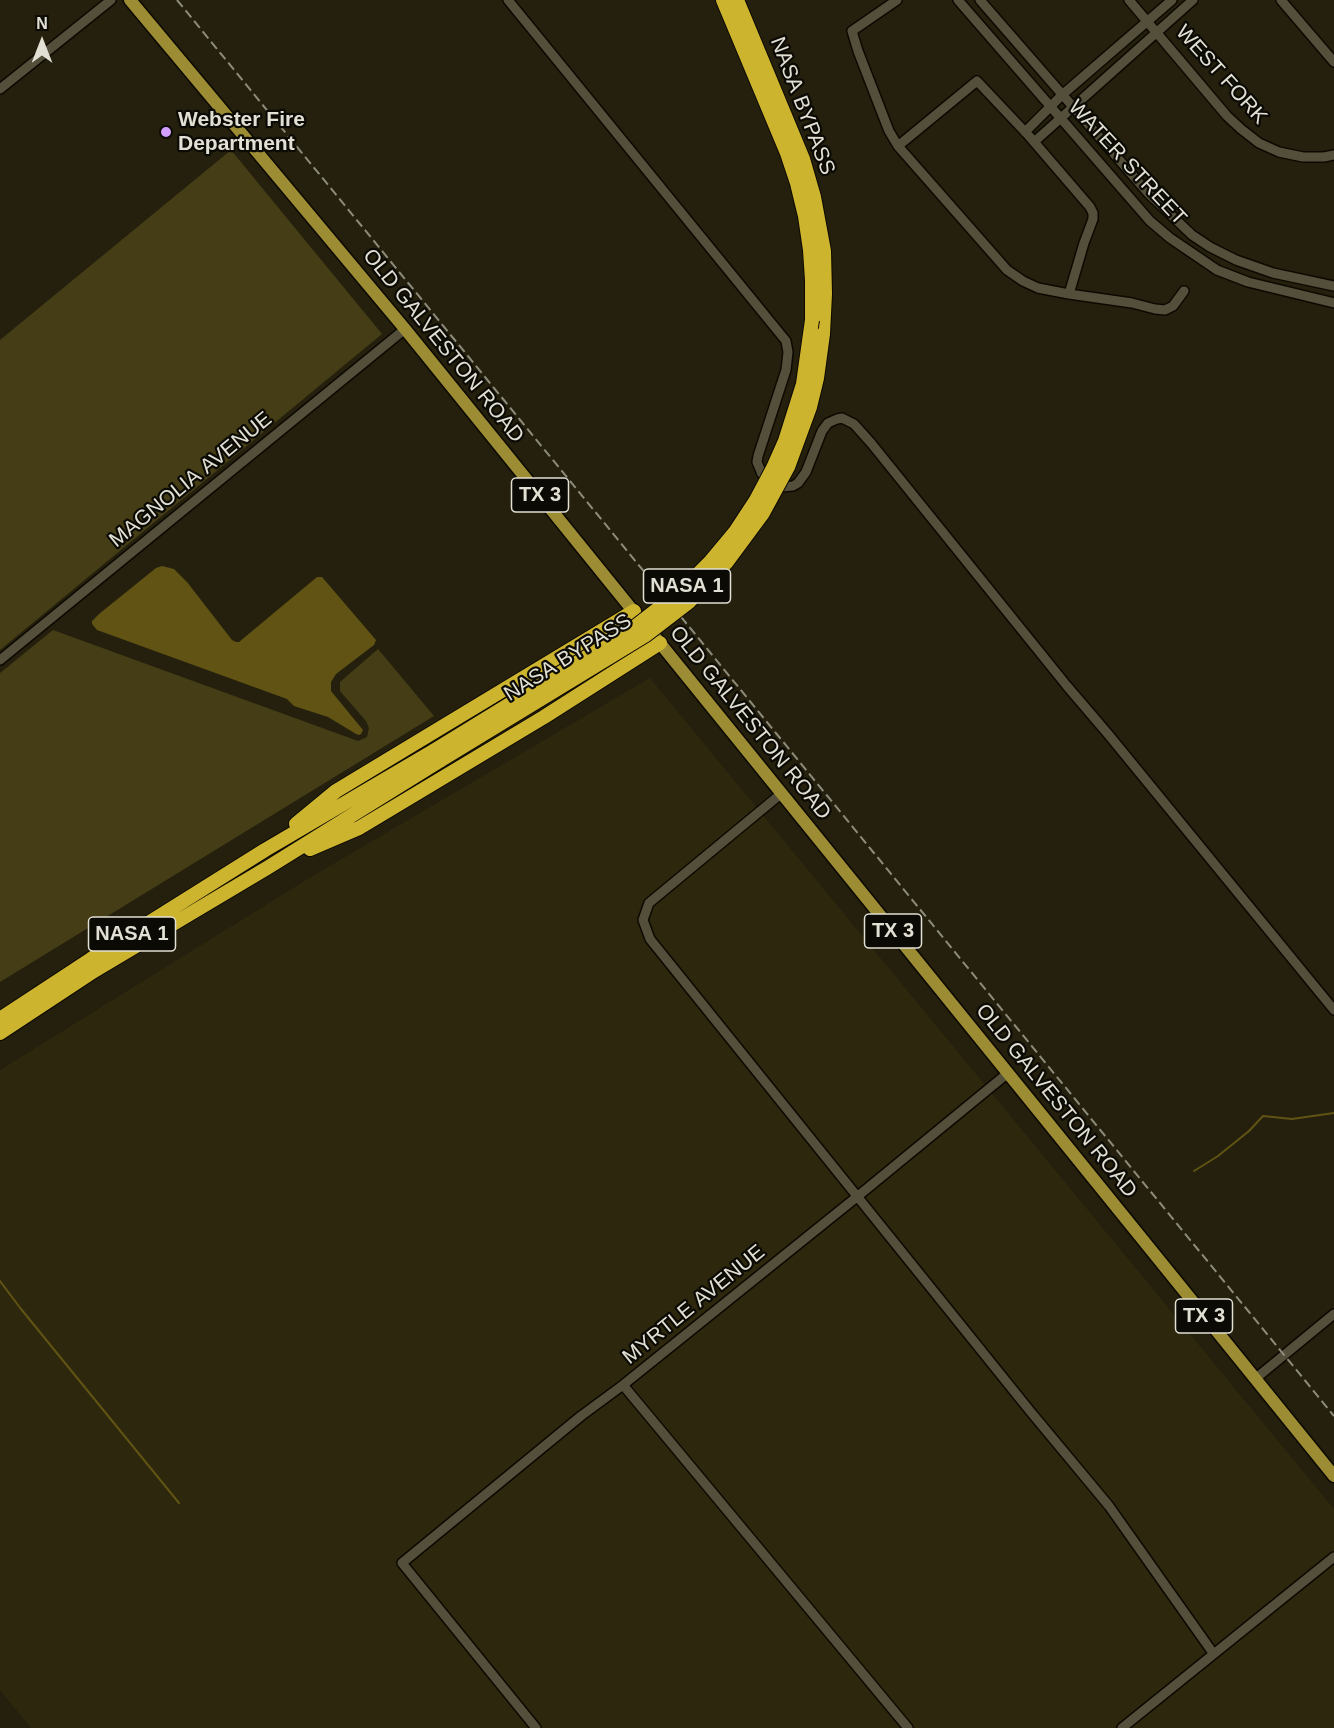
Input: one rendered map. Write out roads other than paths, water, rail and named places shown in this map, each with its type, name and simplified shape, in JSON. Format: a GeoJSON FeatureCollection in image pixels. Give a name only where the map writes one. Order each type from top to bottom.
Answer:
{"type":"FeatureCollection","features":[{"type":"Feature","properties":{"kind":"highway","name":"NASA BYPASS"},"geometry":{"type":"LineString","coordinates":[[0,1033],[103,965],[267,868],[632,629],[682,590],[735,532],[769,476],[795,412],[803,384],[812,320],[812,280],[805,216],[797,183],[787,153],[723,0]]}},
{"type":"Feature","properties":{"kind":"highway","name":"NASA BYPASS"},"geometry":{"type":"LineString","coordinates":[[0,1019],[91,959],[266,850],[438,755],[646,635],[689,602],[726,563],[763,513],[788,467],[810,407],[817,378],[823,334],[824,251],[814,197],[803,159],[737,0]]}},
{"type":"Feature","properties":{"kind":"highway"},"geometry":{"type":"LineString","coordinates":[[266,850],[336,791],[634,611]]}},
{"type":"Feature","properties":{"kind":"highway"},"geometry":{"type":"LineString","coordinates":[[267,868],[360,828],[544,717],[660,643]]}},
{"type":"Feature","properties":{"kind":"highway"},"geometry":{"type":"LineString","coordinates":[[516,681],[531,685],[540,693],[544,717]]}},
{"type":"Feature","properties":{"kind":"main road","name":"OLD GALVESTON ROAD"},"geometry":{"type":"LineString","coordinates":[[130,0],[405,329],[1334,1476]]}},
{"type":"Feature","properties":{"kind":"street"},"geometry":{"type":"LineString","coordinates":[[0,89],[111,0]]}},
{"type":"Feature","properties":{"kind":"street"},"geometry":{"type":"LineString","coordinates":[[508,0],[786,341],[788,352],[786,370],[758,456],[757,462],[762,474],[772,483],[782,487],[793,486],[803,478],[822,431],[828,423],[843,418],[854,424],[1066,686],[1334,1010]]}},
{"type":"Feature","properties":{"kind":"street"},"geometry":{"type":"LineString","coordinates":[[897,0],[852,31],[881,111],[898,146],[1007,270],[1038,288],[1111,299],[1155,309],[1165,310],[1173,306],[1184,291]]}},
{"type":"Feature","properties":{"kind":"street","name":"WATER STREET"},"geometry":{"type":"LineString","coordinates":[[958,0],[1150,221],[1170,238],[1217,270],[1248,282],[1334,303]]}},
{"type":"Feature","properties":{"kind":"street","name":"WATER STREET"},"geometry":{"type":"LineString","coordinates":[[980,0],[1149,194],[1192,235],[1236,260],[1273,273],[1334,286]]}},
{"type":"Feature","properties":{"kind":"street","name":"WEST FORK"},"geometry":{"type":"LineString","coordinates":[[1129,0],[1227,116],[1259,143],[1279,152],[1303,157],[1334,155]]}},
{"type":"Feature","properties":{"kind":"street"},"geometry":{"type":"LineString","coordinates":[[1025,132],[1062,95],[1172,0]]}},
{"type":"Feature","properties":{"kind":"street"},"geometry":{"type":"LineString","coordinates":[[1034,142],[1193,0]]}},
{"type":"Feature","properties":{"kind":"street"},"geometry":{"type":"LineString","coordinates":[[1281,0],[1334,63]]}},
{"type":"Feature","properties":{"kind":"street"},"geometry":{"type":"LineString","coordinates":[[898,146],[977,81],[1034,142],[1093,213],[1094,219],[1084,243],[1069,294]]}},
{"type":"Feature","properties":{"kind":"street"},"geometry":{"type":"LineString","coordinates":[[1305,296],[1308,280]]}},
{"type":"Feature","properties":{"kind":"street","name":"MAGNOLIA AVENUE"},"geometry":{"type":"LineString","coordinates":[[0,660],[405,329]]}},
{"type":"Feature","properties":{"kind":"street"},"geometry":{"type":"LineString","coordinates":[[782,793],[649,903],[643,920],[650,939],[1109,1506],[1213,1653]]}},
{"type":"Feature","properties":{"kind":"street","name":"MYRTLE AVENUE"},"geometry":{"type":"LineString","coordinates":[[536,1728],[402,1563],[1008,1073]]}},
{"type":"Feature","properties":{"kind":"street"},"geometry":{"type":"LineString","coordinates":[[1256,1379],[1334,1314]]}},
{"type":"Feature","properties":{"kind":"street"},"geometry":{"type":"LineString","coordinates":[[623,1385],[908,1728]]}},
{"type":"Feature","properties":{"kind":"street"},"geometry":{"type":"LineString","coordinates":[[1122,1728],[1334,1557]]}},
{"type":"Feature","properties":{"kind":"waterway"},"geometry":{"type":"LineString","coordinates":[[1194,1171],[1218,1156],[1249,1131],[1263,1116],[1292,1119],[1334,1113]]}},
{"type":"Feature","properties":{"kind":"waterway"},"geometry":{"type":"LineString","coordinates":[[0,1281],[179,1503]]}},
{"type":"Feature","properties":{"kind":"railway"},"geometry":{"type":"LineString","coordinates":[[177,0],[1334,1416]]}},
{"type":"Feature","properties":{"kind":"place","name":"Webster Fire Department"},"geometry":{"type":"Point","coordinates":[166,132]}}]}
